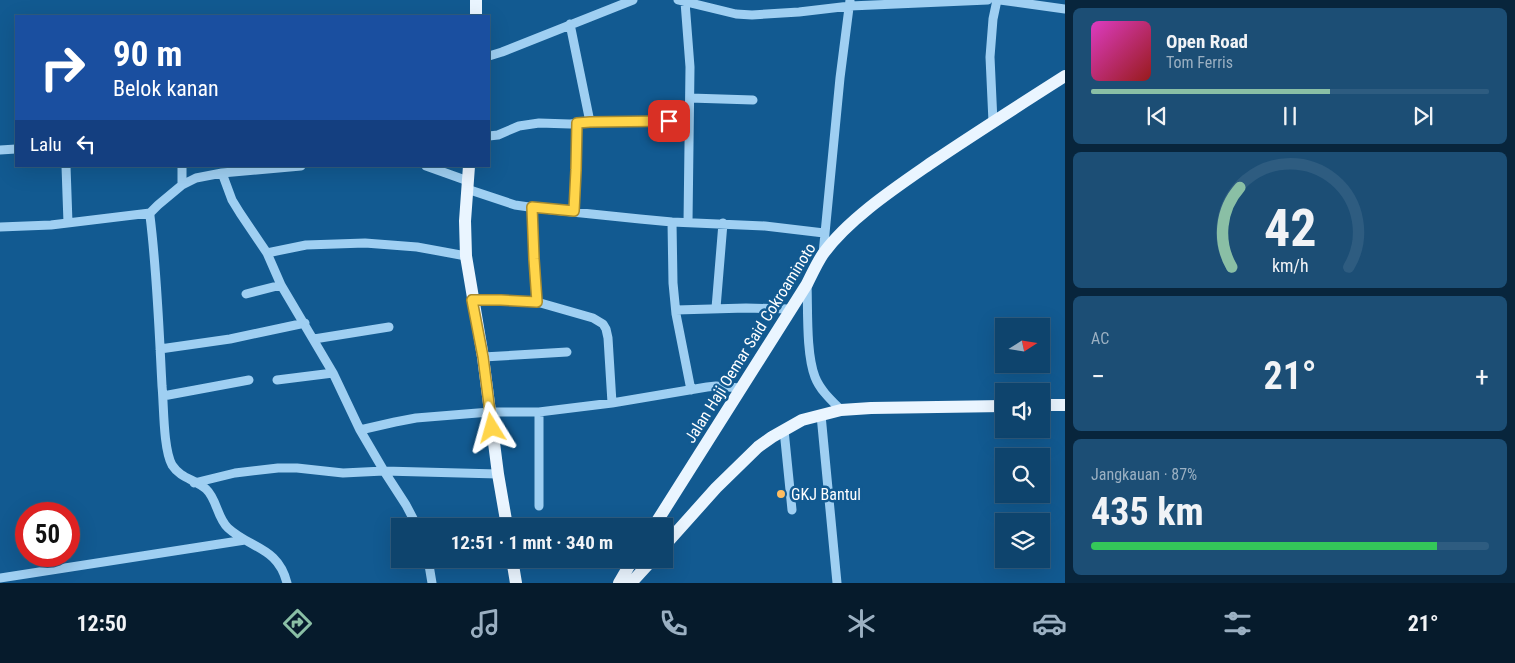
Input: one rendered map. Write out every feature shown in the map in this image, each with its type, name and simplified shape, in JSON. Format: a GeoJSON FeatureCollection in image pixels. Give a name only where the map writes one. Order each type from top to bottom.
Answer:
{"type":"FeatureCollection","features":[{"type":"Feature","properties":{"kind":"main road"},"geometry":{"type":"LineString","coordinates":[[476,0],[476,15]]}},
{"type":"Feature","properties":{"kind":"main road","name":"Jalan Haji Oemar Said Cokroaminoto"},"geometry":{"type":"LineString","coordinates":[[659,518],[807,284],[823,254],[844,231],[900,184],[1065,76]]}},
{"type":"Feature","properties":{"kind":"main road"},"geometry":{"type":"LineString","coordinates":[[469,167],[465,221],[466,256],[483,357],[498,474],[506,518]]}},
{"type":"Feature","properties":{"kind":"main road"},"geometry":{"type":"LineString","coordinates":[[1050,405],[1065,405]]}},
{"type":"Feature","properties":{"kind":"main road"},"geometry":{"type":"LineString","coordinates":[[673,536],[716,488],[751,454],[772,437],[802,420],[841,410],[995,406]]}},
{"type":"Feature","properties":{"kind":"main road"},"geometry":{"type":"LineString","coordinates":[[514,568],[516,583]]}},
{"type":"Feature","properties":{"kind":"main road"},"geometry":{"type":"LineString","coordinates":[[619,583],[628,568]]}},
{"type":"Feature","properties":{"kind":"main road"},"geometry":{"type":"LineString","coordinates":[[631,583],[645,568]]}},
{"type":"Feature","properties":{"kind":"street"},"geometry":{"type":"LineString","coordinates":[[490,56],[632,0]]}},
{"type":"Feature","properties":{"kind":"street"},"geometry":{"type":"LineString","coordinates":[[688,222],[690,67],[681,1],[736,14],[752,15],[799,12],[850,3],[988,0]]}},
{"type":"Feature","properties":{"kind":"street"},"geometry":{"type":"LineString","coordinates":[[993,122],[990,56],[993,19],[999,0],[1065,8]]}},
{"type":"Feature","properties":{"kind":"street"},"geometry":{"type":"LineString","coordinates":[[823,254],[840,78],[850,3]]}},
{"type":"Feature","properties":{"kind":"street"},"geometry":{"type":"LineString","coordinates":[[570,24],[590,122]]}},
{"type":"Feature","properties":{"kind":"street"},"geometry":{"type":"LineString","coordinates":[[690,98],[753,100]]}},
{"type":"Feature","properties":{"kind":"street"},"geometry":{"type":"LineString","coordinates":[[490,136],[498,135],[519,126],[539,123],[689,121]]}},
{"type":"Feature","properties":{"kind":"street"},"geometry":{"type":"LineString","coordinates":[[574,211],[577,123]]}},
{"type":"Feature","properties":{"kind":"street"},"geometry":{"type":"LineString","coordinates":[[0,150],[15,149]]}},
{"type":"Feature","properties":{"kind":"street"},"geometry":{"type":"LineString","coordinates":[[66,167],[68,223]]}},
{"type":"Feature","properties":{"kind":"street"},"geometry":{"type":"LineString","coordinates":[[182,167],[182,185]]}},
{"type":"Feature","properties":{"kind":"street"},"geometry":{"type":"LineString","coordinates":[[0,227],[68,223],[150,214],[182,185],[196,178],[291,167]]}},
{"type":"Feature","properties":{"kind":"street"},"geometry":{"type":"LineString","coordinates":[[428,167],[515,205],[672,222],[765,226],[824,233]]}},
{"type":"Feature","properties":{"kind":"street"},"geometry":{"type":"LineString","coordinates":[[222,174],[232,200],[267,253],[281,285],[333,373],[360,430],[413,518]]}},
{"type":"Feature","properties":{"kind":"street"},"geometry":{"type":"LineString","coordinates":[[532,207],[537,302]]}},
{"type":"Feature","properties":{"kind":"street"},"geometry":{"type":"LineString","coordinates":[[150,214],[168,455],[177,471],[207,490],[228,529],[276,559],[287,583]]}},
{"type":"Feature","properties":{"kind":"street"},"geometry":{"type":"LineString","coordinates":[[672,222],[673,282],[676,310],[691,390]]}},
{"type":"Feature","properties":{"kind":"street"},"geometry":{"type":"LineString","coordinates":[[716,308],[723,223]]}},
{"type":"Feature","properties":{"kind":"street"},"geometry":{"type":"LineString","coordinates":[[267,253],[306,245],[365,243],[417,248],[466,256]]}},
{"type":"Feature","properties":{"kind":"street"},"geometry":{"type":"LineString","coordinates":[[807,284],[810,360],[815,378],[826,396],[841,410]]}},
{"type":"Feature","properties":{"kind":"street"},"geometry":{"type":"LineString","coordinates":[[246,294],[281,285]]}},
{"type":"Feature","properties":{"kind":"street"},"geometry":{"type":"LineString","coordinates":[[472,300],[537,302],[593,318],[603,324],[606,329],[609,345],[612,403]]}},
{"type":"Feature","properties":{"kind":"street"},"geometry":{"type":"LineString","coordinates":[[676,310],[716,308],[790,309]]}},
{"type":"Feature","properties":{"kind":"street"},"geometry":{"type":"LineString","coordinates":[[160,350],[230,339],[305,323]]}},
{"type":"Feature","properties":{"kind":"street"},"geometry":{"type":"LineString","coordinates":[[314,339],[389,327]]}},
{"type":"Feature","properties":{"kind":"street"},"geometry":{"type":"LineString","coordinates":[[483,357],[567,352]]}},
{"type":"Feature","properties":{"kind":"street"},"geometry":{"type":"LineString","coordinates":[[277,380],[333,373]]}},
{"type":"Feature","properties":{"kind":"street"},"geometry":{"type":"LineString","coordinates":[[163,396],[249,380]]}},
{"type":"Feature","properties":{"kind":"street"},"geometry":{"type":"LineString","coordinates":[[360,430],[416,418],[490,412],[539,412],[612,403],[716,386],[740,388]]}},
{"type":"Feature","properties":{"kind":"street"},"geometry":{"type":"LineString","coordinates":[[539,412],[539,506]]}},
{"type":"Feature","properties":{"kind":"street"},"geometry":{"type":"LineString","coordinates":[[821,414],[837,583]]}},
{"type":"Feature","properties":{"kind":"street"},"geometry":{"type":"LineString","coordinates":[[784,430],[792,510]]}},
{"type":"Feature","properties":{"kind":"street"},"geometry":{"type":"LineString","coordinates":[[194,483],[235,474],[278,468],[343,473],[384,471],[498,474]]}},
{"type":"Feature","properties":{"kind":"street"},"geometry":{"type":"LineString","coordinates":[[0,578],[245,540]]}},
{"type":"Feature","properties":{"kind":"street"},"geometry":{"type":"LineString","coordinates":[[430,568],[432,583]]}},
{"type":"Feature","properties":{"kind":"place","name":"GKJ Bantul"},"geometry":{"type":"Point","coordinates":[781,494]}},
{"type":"Feature","properties":{"kind":"route"},"geometry":{"type":"LineString","coordinates":[[492,428],[483,357],[472,300],[537,302],[532,207],[574,211],[577,123],[669,121]]}}]}
